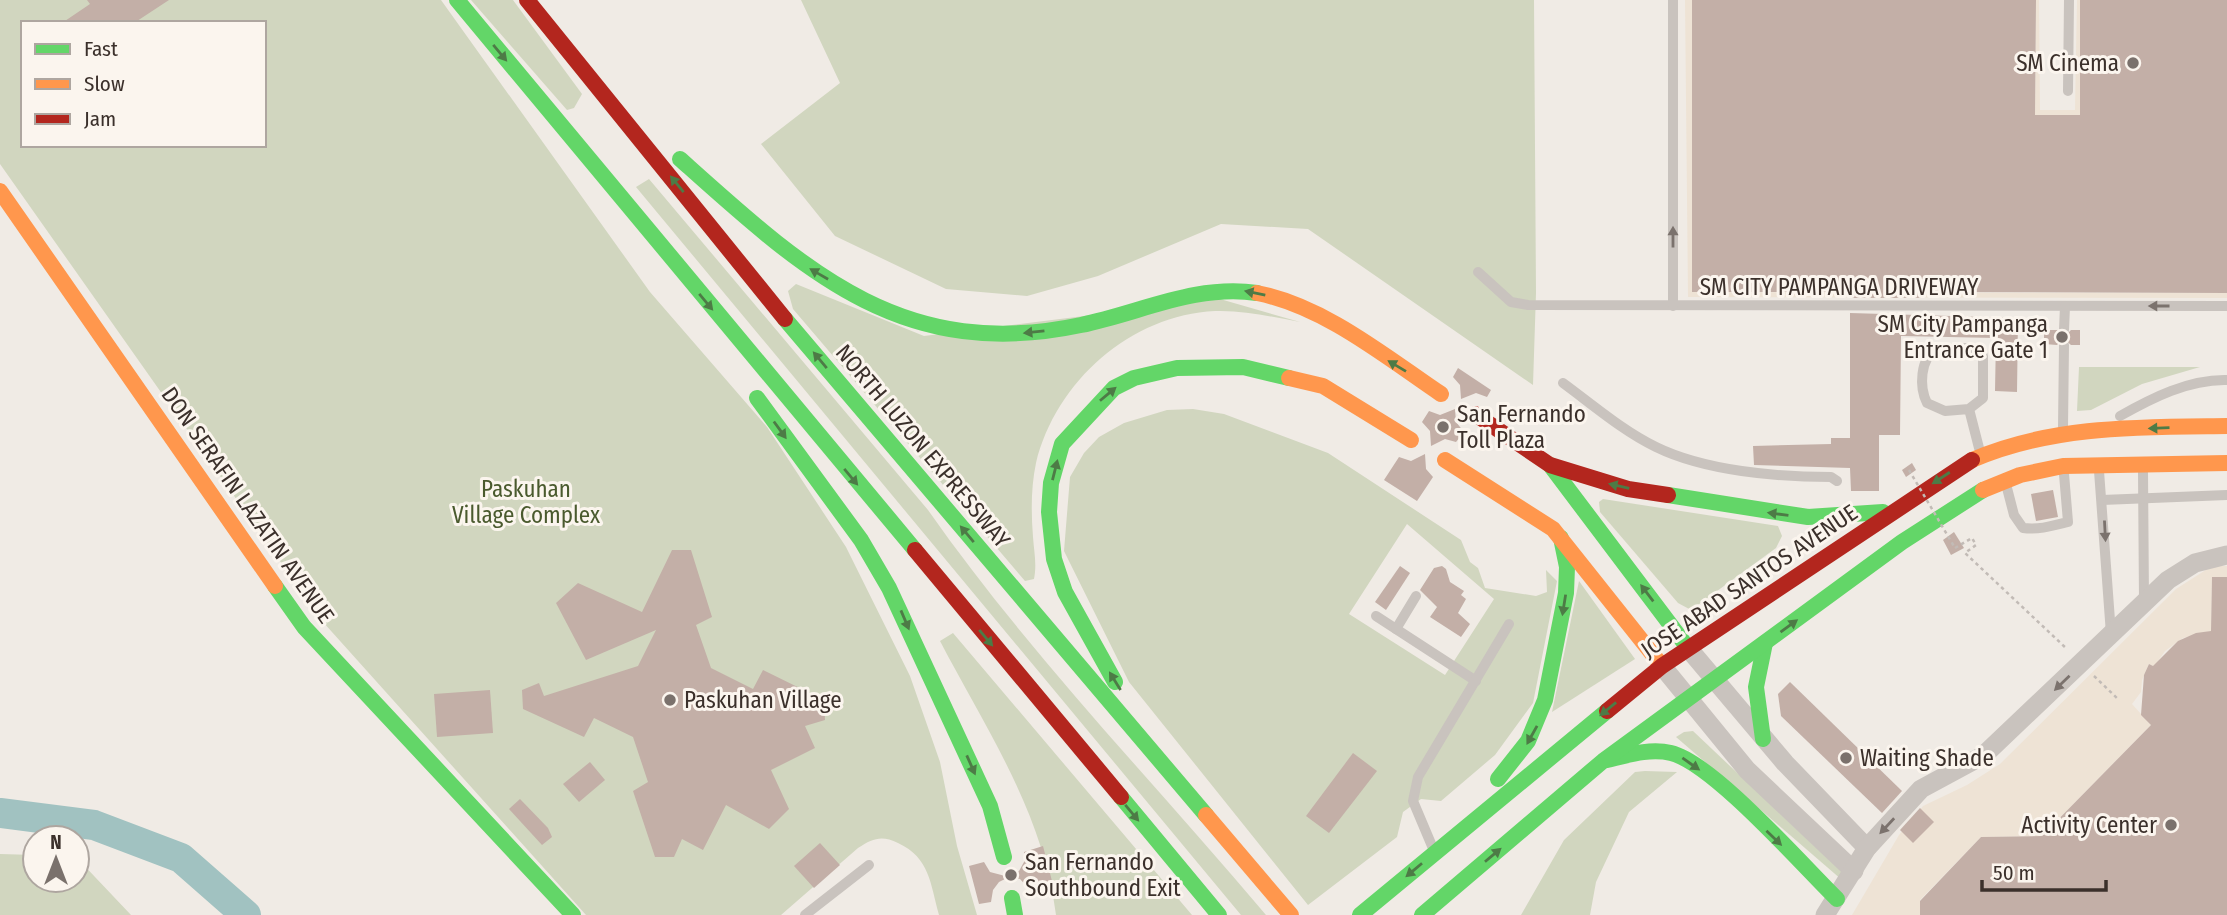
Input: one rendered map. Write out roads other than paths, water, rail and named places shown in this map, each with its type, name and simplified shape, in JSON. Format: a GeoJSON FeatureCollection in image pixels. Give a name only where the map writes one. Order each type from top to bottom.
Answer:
{"type":"FeatureCollection","features":[{"type":"Feature","properties":{"kind":"main road"},"geometry":{"type":"LineString","coordinates":[[457,0],[1219,915]]}},
{"type":"Feature","properties":{"kind":"main road","name":"NORTH LUZON EXPRESSWAY"},"geometry":{"type":"LineString","coordinates":[[527,0],[785,319],[1291,915]]}},
{"type":"Feature","properties":{"kind":"main road"},"geometry":{"type":"LineString","coordinates":[[586,73],[776,244],[804,265],[903,317],[960,332],[1013,334],[1098,321],[1199,291],[1252,292],[1288,302],[1310,313],[1441,394]]}},
{"type":"Feature","properties":{"kind":"main road"},"geometry":{"type":"LineString","coordinates":[[569,136],[698,315]]}},
{"type":"Feature","properties":{"kind":"main road","name":"DON SERAFIN LAZATIN AVENUE"},"geometry":{"type":"LineString","coordinates":[[0,191],[304,627],[573,915]]}},
{"type":"Feature","properties":{"kind":"main road"},"geometry":{"type":"LineString","coordinates":[[1192,800],[1092,645],[1065,592],[1054,559],[1049,512],[1051,483],[1062,444],[1106,396],[1134,378],[1177,368],[1243,367],[1323,386],[1410,440]]}},
{"type":"Feature","properties":{"kind":"main road"},"geometry":{"type":"LineString","coordinates":[[746,382],[861,540],[889,588],[990,806],[1004,858]]}},
{"type":"Feature","properties":{"kind":"main road"},"geometry":{"type":"LineString","coordinates":[[1475,414],[1550,465],[1628,489],[1772,513],[1842,517],[1894,509]]}},
{"type":"Feature","properties":{"kind":"main road","name":"JOSE ABAD SANTOS AVENUE"},"geometry":{"type":"LineString","coordinates":[[1360,915],[1662,666],[1894,509],[1981,455],[2024,441],[2063,434],[2227,426]]}},
{"type":"Feature","properties":{"kind":"main road"},"geometry":{"type":"LineString","coordinates":[[2209,463],[2227,457]]}},
{"type":"Feature","properties":{"kind":"main road"},"geometry":{"type":"LineString","coordinates":[[1445,460],[1526,509],[1561,538],[1662,666]]}},
{"type":"Feature","properties":{"kind":"main road"},"geometry":{"type":"LineString","coordinates":[[1422,915],[1603,761],[1922,528],[1972,495],[2005,480],[2063,466],[2227,463]]}},
{"type":"Feature","properties":{"kind":"main road"},"geometry":{"type":"LineString","coordinates":[[1550,465],[1688,648]]}},
{"type":"Feature","properties":{"kind":"main road"},"geometry":{"type":"LineString","coordinates":[[1434,853],[1521,752],[1541,715],[1566,593],[1566,556],[1561,538]]}},
{"type":"Feature","properties":{"kind":"main road"},"geometry":{"type":"LineString","coordinates":[[1763,739],[1756,687],[1765,643]]}},
{"type":"Feature","properties":{"kind":"main road"},"geometry":{"type":"LineString","coordinates":[[1603,761],[1652,752],[1678,755],[1725,791],[1831,907]]}},
{"type":"Feature","properties":{"kind":"main road"},"geometry":{"type":"LineString","coordinates":[[1012,898],[1015,915]]}},
{"type":"Feature","properties":{"kind":"street"},"geometry":{"type":"LineString","coordinates":[[1831,907],[1867,848],[1921,789],[1984,755],[2168,580],[2194,563],[2227,555]]}},
{"type":"Feature","properties":{"kind":"street"},"geometry":{"type":"LineString","coordinates":[[1688,648],[1763,739],[1867,848]]}},
{"type":"Feature","properties":{"kind":"street"},"geometry":{"type":"LineString","coordinates":[[1662,666],[1747,770],[1854,871]]}},
{"type":"Feature","properties":{"kind":"lane","name":"SM CITY PAMPANGA DRIVEWAY"},"geometry":{"type":"LineString","coordinates":[[1673,0],[1673,306],[2227,306]]}},
{"type":"Feature","properties":{"kind":"lane"},"geometry":{"type":"LineString","coordinates":[[2068,91],[2069,0]]}},
{"type":"Feature","properties":{"kind":"lane"},"geometry":{"type":"LineString","coordinates":[[1478,272],[1511,302],[1528,306],[1673,306]]}},
{"type":"Feature","properties":{"kind":"lane"},"geometry":{"type":"LineString","coordinates":[[2064,330],[2065,306]]}},
{"type":"Feature","properties":{"kind":"lane"},"geometry":{"type":"LineString","coordinates":[[2063,434],[2064,345]]}},
{"type":"Feature","properties":{"kind":"lane"},"geometry":{"type":"LineString","coordinates":[[1968,348],[1983,356],[1983,398],[1969,409],[1936,410],[1927,403],[1923,391],[1924,364],[1936,349],[1968,348]]}},
{"type":"Feature","properties":{"kind":"lane"},"geometry":{"type":"LineString","coordinates":[[2093,431],[2154,397],[2210,380],[2227,380]]}},
{"type":"Feature","properties":{"kind":"lane"},"geometry":{"type":"LineString","coordinates":[[1563,383],[1618,424],[1657,447],[1689,459],[1753,472],[1831,477],[1837,481]]}},
{"type":"Feature","properties":{"kind":"lane"},"geometry":{"type":"LineString","coordinates":[[1969,409],[1981,455]]}},
{"type":"Feature","properties":{"kind":"lane"},"geometry":{"type":"LineString","coordinates":[[2143,463],[2144,605]]}},
{"type":"Feature","properties":{"kind":"lane"},"geometry":{"type":"LineString","coordinates":[[2098,464],[2111,636]]}},
{"type":"Feature","properties":{"kind":"lane"},"geometry":{"type":"LineString","coordinates":[[2005,480],[2018,524],[2023,528],[2036,530],[2068,522],[2063,466]]}},
{"type":"Feature","properties":{"kind":"lane"},"geometry":{"type":"LineString","coordinates":[[2102,499],[2143,500],[2227,495]]}},
{"type":"Feature","properties":{"kind":"lane"},"geometry":{"type":"LineString","coordinates":[[1396,629],[1416,596]]}},
{"type":"Feature","properties":{"kind":"lane"},"geometry":{"type":"LineString","coordinates":[[1376,616],[1476,681]]}},
{"type":"Feature","properties":{"kind":"lane"},"geometry":{"type":"LineString","coordinates":[[1434,853],[1413,801],[1415,788],[1424,765],[1509,624]]}},
{"type":"Feature","properties":{"kind":"lane"},"geometry":{"type":"LineString","coordinates":[[805,915],[869,865]]}},
{"type":"Feature","properties":{"kind":"waterway"},"geometry":{"type":"LineString","coordinates":[[0,813],[94,825],[181,858],[246,915]]}},
{"type":"Feature","properties":{"kind":"place","name":"SM Cinema"},"geometry":{"type":"Point","coordinates":[2133,63]}},
{"type":"Feature","properties":{"kind":"place","name":"SM City Pampanga Entrance Gate 1"},"geometry":{"type":"Point","coordinates":[2062,337]}},
{"type":"Feature","properties":{"kind":"place","name":"San Fernando Toll Plaza"},"geometry":{"type":"Point","coordinates":[1443,427]}},
{"type":"Feature","properties":{"kind":"place","name":"Paskuhan Village"},"geometry":{"type":"Point","coordinates":[670,700]}},
{"type":"Feature","properties":{"kind":"place","name":"Waiting Shade"},"geometry":{"type":"Point","coordinates":[1846,758]}},
{"type":"Feature","properties":{"kind":"place","name":"Activity Center"},"geometry":{"type":"Point","coordinates":[2171,825]}},
{"type":"Feature","properties":{"kind":"place","name":"San Fernando Southbound Exit"},"geometry":{"type":"Point","coordinates":[1011,875]}},
{"type":"Feature","properties":{"kind":"park label","name":"Paskuhan Village Complex"},"geometry":{"type":"Point","coordinates":[526,502]}}]}
